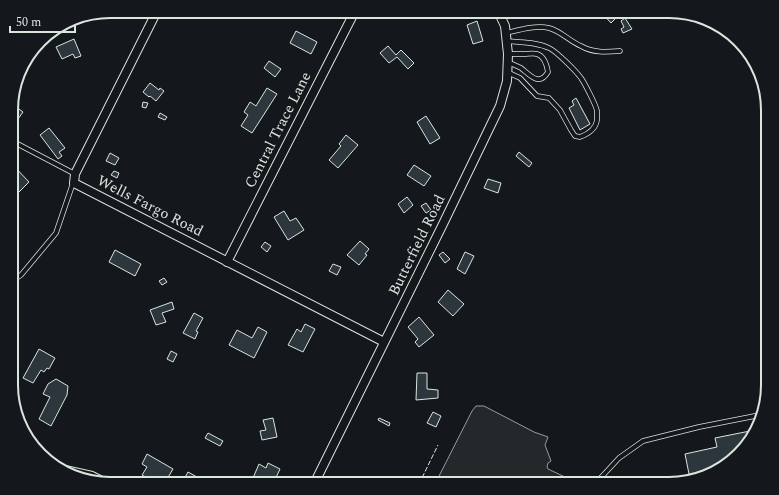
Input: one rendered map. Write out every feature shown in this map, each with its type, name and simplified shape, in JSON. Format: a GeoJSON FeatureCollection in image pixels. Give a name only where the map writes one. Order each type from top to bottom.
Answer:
{"type":"FeatureCollection","features":[{"type":"Feature","properties":{"kind":"street","name":"Wells Fargo Road"},"geometry":{"type":"LineString","coordinates":[[153,18],[75,174],[74,183],[384,342]]}},
{"type":"Feature","properties":{"kind":"street","name":"Central Trace Lane"},"geometry":{"type":"LineString","coordinates":[[227,262],[351,18]]}},
{"type":"Feature","properties":{"kind":"street","name":"Butterfield Road"},"geometry":{"type":"LineString","coordinates":[[317,477],[500,106],[506,81],[508,58],[506,37],[501,18]]}},
{"type":"Feature","properties":{"kind":"lane"},"geometry":{"type":"LineString","coordinates":[[506,37],[528,28],[547,27],[557,30],[580,46],[591,51],[620,51]]}},
{"type":"Feature","properties":{"kind":"lane"},"geometry":{"type":"LineString","coordinates":[[506,37],[550,48],[567,63],[581,78],[595,106],[597,121],[594,128],[587,134],[580,137],[575,136],[560,110],[549,98],[537,96],[520,78],[507,72]]}},
{"type":"Feature","properties":{"kind":"lane"},"geometry":{"type":"LineString","coordinates":[[526,54],[539,55],[545,62],[548,72],[544,78],[534,78],[508,58],[526,54]]}},
{"type":"Feature","properties":{"kind":"lane"},"geometry":{"type":"LineString","coordinates":[[18,144],[75,174]]}},
{"type":"Feature","properties":{"kind":"lane"},"geometry":{"type":"LineString","coordinates":[[18,277],[56,232],[74,183]]}},
{"type":"Feature","properties":{"kind":"lane"},"geometry":{"type":"LineString","coordinates":[[602,477],[620,458],[643,440],[756,416]]}},
{"type":"Feature","properties":{"kind":"shaded area"},"geometry":{"type":"Polygon","coordinates":[[[476,406],[484,406],[534,432],[548,437],[545,445],[551,461],[548,463],[547,467],[548,469],[565,477],[439,477],[472,411],[476,406]]]}},
{"type":"Feature","properties":{"kind":"building"},"geometry":{"type":"Polygon","coordinates":[[[606,18],[616,18],[611,23],[606,18]]]}},
{"type":"Feature","properties":{"kind":"building"},"geometry":{"type":"Polygon","coordinates":[[[625,18],[632,29],[623,33],[621,29],[624,27],[621,21],[625,18]]]}},
{"type":"Feature","properties":{"kind":"building"},"geometry":{"type":"Polygon","coordinates":[[[477,21],[483,41],[473,44],[467,25],[477,21]]]}},
{"type":"Feature","properties":{"kind":"building"},"geometry":{"type":"Polygon","coordinates":[[[296,31],[317,42],[311,54],[290,43],[296,31]]]}},
{"type":"Feature","properties":{"kind":"building"},"geometry":{"type":"Polygon","coordinates":[[[74,39],[81,56],[75,58],[73,54],[62,59],[56,47],[74,39]]]}},
{"type":"Feature","properties":{"kind":"building"},"geometry":{"type":"Polygon","coordinates":[[[388,46],[396,55],[401,50],[414,63],[408,69],[397,57],[389,63],[380,53],[388,46]]]}},
{"type":"Feature","properties":{"kind":"building"},"geometry":{"type":"Polygon","coordinates":[[[269,61],[281,69],[275,77],[264,68],[269,61]]]}},
{"type":"Feature","properties":{"kind":"building"},"geometry":{"type":"Polygon","coordinates":[[[150,83],[159,90],[160,88],[164,91],[156,101],[143,92],[150,83]]]}},
{"type":"Feature","properties":{"kind":"building"},"geometry":{"type":"Polygon","coordinates":[[[267,88],[277,94],[252,133],[241,126],[248,115],[244,112],[250,102],[256,106],[267,88]]]}},
{"type":"Feature","properties":{"kind":"building"},"geometry":{"type":"Polygon","coordinates":[[[576,98],[590,124],[580,130],[569,108],[574,105],[572,101],[576,98]]]}},
{"type":"Feature","properties":{"kind":"building"},"geometry":{"type":"Polygon","coordinates":[[[143,102],[148,103],[146,108],[142,107],[143,102]]]}},
{"type":"Feature","properties":{"kind":"building"},"geometry":{"type":"Polygon","coordinates":[[[18,108],[23,112],[18,119],[18,108]]]}},
{"type":"Feature","properties":{"kind":"building"},"geometry":{"type":"Polygon","coordinates":[[[160,113],[167,117],[165,120],[158,117],[160,113]]]}},
{"type":"Feature","properties":{"kind":"building"},"geometry":{"type":"Polygon","coordinates":[[[426,116],[440,138],[430,144],[417,122],[426,116]]]}},
{"type":"Feature","properties":{"kind":"building"},"geometry":{"type":"Polygon","coordinates":[[[49,128],[65,148],[59,152],[62,156],[58,159],[40,135],[49,128]]]}},
{"type":"Feature","properties":{"kind":"building"},"geometry":{"type":"Polygon","coordinates":[[[346,135],[358,145],[338,168],[329,160],[341,146],[339,144],[346,135]]]}},
{"type":"Feature","properties":{"kind":"building"},"geometry":{"type":"Polygon","coordinates":[[[519,152],[532,163],[529,167],[516,156],[519,152]]]}},
{"type":"Feature","properties":{"kind":"building"},"geometry":{"type":"Polygon","coordinates":[[[110,153],[119,158],[115,165],[106,161],[110,153]]]}},
{"type":"Feature","properties":{"kind":"building"},"geometry":{"type":"Polygon","coordinates":[[[414,165],[431,176],[424,186],[407,175],[414,165]]]}},
{"type":"Feature","properties":{"kind":"building"},"geometry":{"type":"Polygon","coordinates":[[[18,170],[29,182],[18,193],[18,170]]]}},
{"type":"Feature","properties":{"kind":"building"},"geometry":{"type":"Polygon","coordinates":[[[114,171],[119,173],[117,178],[111,175],[114,171]]]}},
{"type":"Feature","properties":{"kind":"building"},"geometry":{"type":"Polygon","coordinates":[[[488,179],[501,183],[498,193],[484,188],[488,179]]]}},
{"type":"Feature","properties":{"kind":"building"},"geometry":{"type":"Polygon","coordinates":[[[407,197],[413,205],[404,213],[398,204],[407,197]]]}},
{"type":"Feature","properties":{"kind":"building"},"geometry":{"type":"Polygon","coordinates":[[[426,203],[431,210],[426,213],[421,206],[426,203]]]}},
{"type":"Feature","properties":{"kind":"building"},"geometry":{"type":"Polygon","coordinates":[[[284,211],[290,221],[296,218],[304,230],[288,240],[274,217],[284,211]]]}},
{"type":"Feature","properties":{"kind":"building"},"geometry":{"type":"Polygon","coordinates":[[[360,241],[369,249],[365,254],[367,255],[359,265],[347,255],[360,241]]]}},
{"type":"Feature","properties":{"kind":"building"},"geometry":{"type":"Polygon","coordinates":[[[265,242],[271,246],[267,252],[261,247],[265,242]]]}},
{"type":"Feature","properties":{"kind":"building"},"geometry":{"type":"Polygon","coordinates":[[[115,250],[141,264],[135,276],[109,262],[115,250]]]}},
{"type":"Feature","properties":{"kind":"building"},"geometry":{"type":"Polygon","coordinates":[[[443,252],[450,259],[445,263],[439,255],[443,252]]]}},
{"type":"Feature","properties":{"kind":"building"},"geometry":{"type":"Polygon","coordinates":[[[465,252],[474,256],[465,274],[457,269],[465,252]]]}},
{"type":"Feature","properties":{"kind":"building"},"geometry":{"type":"Polygon","coordinates":[[[333,264],[341,267],[337,275],[329,271],[333,264]]]}},
{"type":"Feature","properties":{"kind":"building"},"geometry":{"type":"Polygon","coordinates":[[[164,278],[167,282],[162,285],[159,281],[164,278]]]}},
{"type":"Feature","properties":{"kind":"building"},"geometry":{"type":"Polygon","coordinates":[[[448,290],[464,304],[453,316],[438,302],[448,290]]]}},
{"type":"Feature","properties":{"kind":"building"},"geometry":{"type":"Polygon","coordinates":[[[172,302],[174,309],[162,313],[166,322],[156,325],[150,310],[172,302]]]}},
{"type":"Feature","properties":{"kind":"building"},"geometry":{"type":"Polygon","coordinates":[[[194,313],[203,318],[196,331],[198,332],[195,339],[183,333],[194,313]]]}},
{"type":"Feature","properties":{"kind":"building"},"geometry":{"type":"Polygon","coordinates":[[[419,317],[434,335],[419,347],[415,342],[418,339],[408,327],[419,317]]]}},
{"type":"Feature","properties":{"kind":"building"},"geometry":{"type":"Polygon","coordinates":[[[305,324],[315,329],[303,352],[288,345],[297,329],[301,332],[305,324]]]}},
{"type":"Feature","properties":{"kind":"building"},"geometry":{"type":"Polygon","coordinates":[[[258,327],[267,332],[254,358],[229,345],[237,330],[252,338],[258,327]]]}},
{"type":"Feature","properties":{"kind":"building"},"geometry":{"type":"Polygon","coordinates":[[[39,349],[55,358],[49,369],[47,368],[44,372],[41,370],[33,383],[23,378],[39,349]]]}},
{"type":"Feature","properties":{"kind":"building"},"geometry":{"type":"Polygon","coordinates":[[[171,351],[177,354],[173,362],[167,359],[171,351]]]}},
{"type":"Feature","properties":{"kind":"building"},"geometry":{"type":"Polygon","coordinates":[[[417,373],[427,373],[427,389],[438,390],[438,398],[416,400],[417,373]]]}},
{"type":"Feature","properties":{"kind":"building"},"geometry":{"type":"Polygon","coordinates":[[[56,379],[68,386],[67,395],[51,426],[39,419],[50,397],[43,394],[48,384],[56,379]]]}},
{"type":"Feature","properties":{"kind":"building"},"geometry":{"type":"Polygon","coordinates":[[[433,412],[441,416],[436,427],[427,423],[433,412]]]}},
{"type":"Feature","properties":{"kind":"building"},"geometry":{"type":"Polygon","coordinates":[[[273,418],[277,437],[262,440],[260,431],[266,430],[263,420],[273,418]]]}},
{"type":"Feature","properties":{"kind":"building"},"geometry":{"type":"Polygon","coordinates":[[[379,418],[390,423],[389,426],[378,420],[379,418]]]}},
{"type":"Feature","properties":{"kind":"building"},"geometry":{"type":"Polygon","coordinates":[[[749,431],[738,446],[725,458],[710,468],[689,474],[685,454],[717,447],[715,438],[749,431]]]}},
{"type":"Feature","properties":{"kind":"building"},"geometry":{"type":"Polygon","coordinates":[[[208,433],[223,441],[220,446],[205,438],[208,433]]]}},
{"type":"Feature","properties":{"kind":"building"},"geometry":{"type":"Polygon","coordinates":[[[147,454],[173,469],[168,477],[146,477],[142,475],[147,467],[142,464],[147,454]]]}},
{"type":"Feature","properties":{"kind":"building"},"geometry":{"type":"Polygon","coordinates":[[[268,463],[280,469],[276,477],[253,477],[259,464],[266,468],[268,463]]]}},
{"type":"Feature","properties":{"kind":"building"},"geometry":{"type":"Polygon","coordinates":[[[188,472],[197,477],[185,477],[188,472]]]}},
{"type":"Feature","properties":{"kind":"fence"},"geometry":{"type":"LineString","coordinates":[[422,477],[438,445]]}}]}
